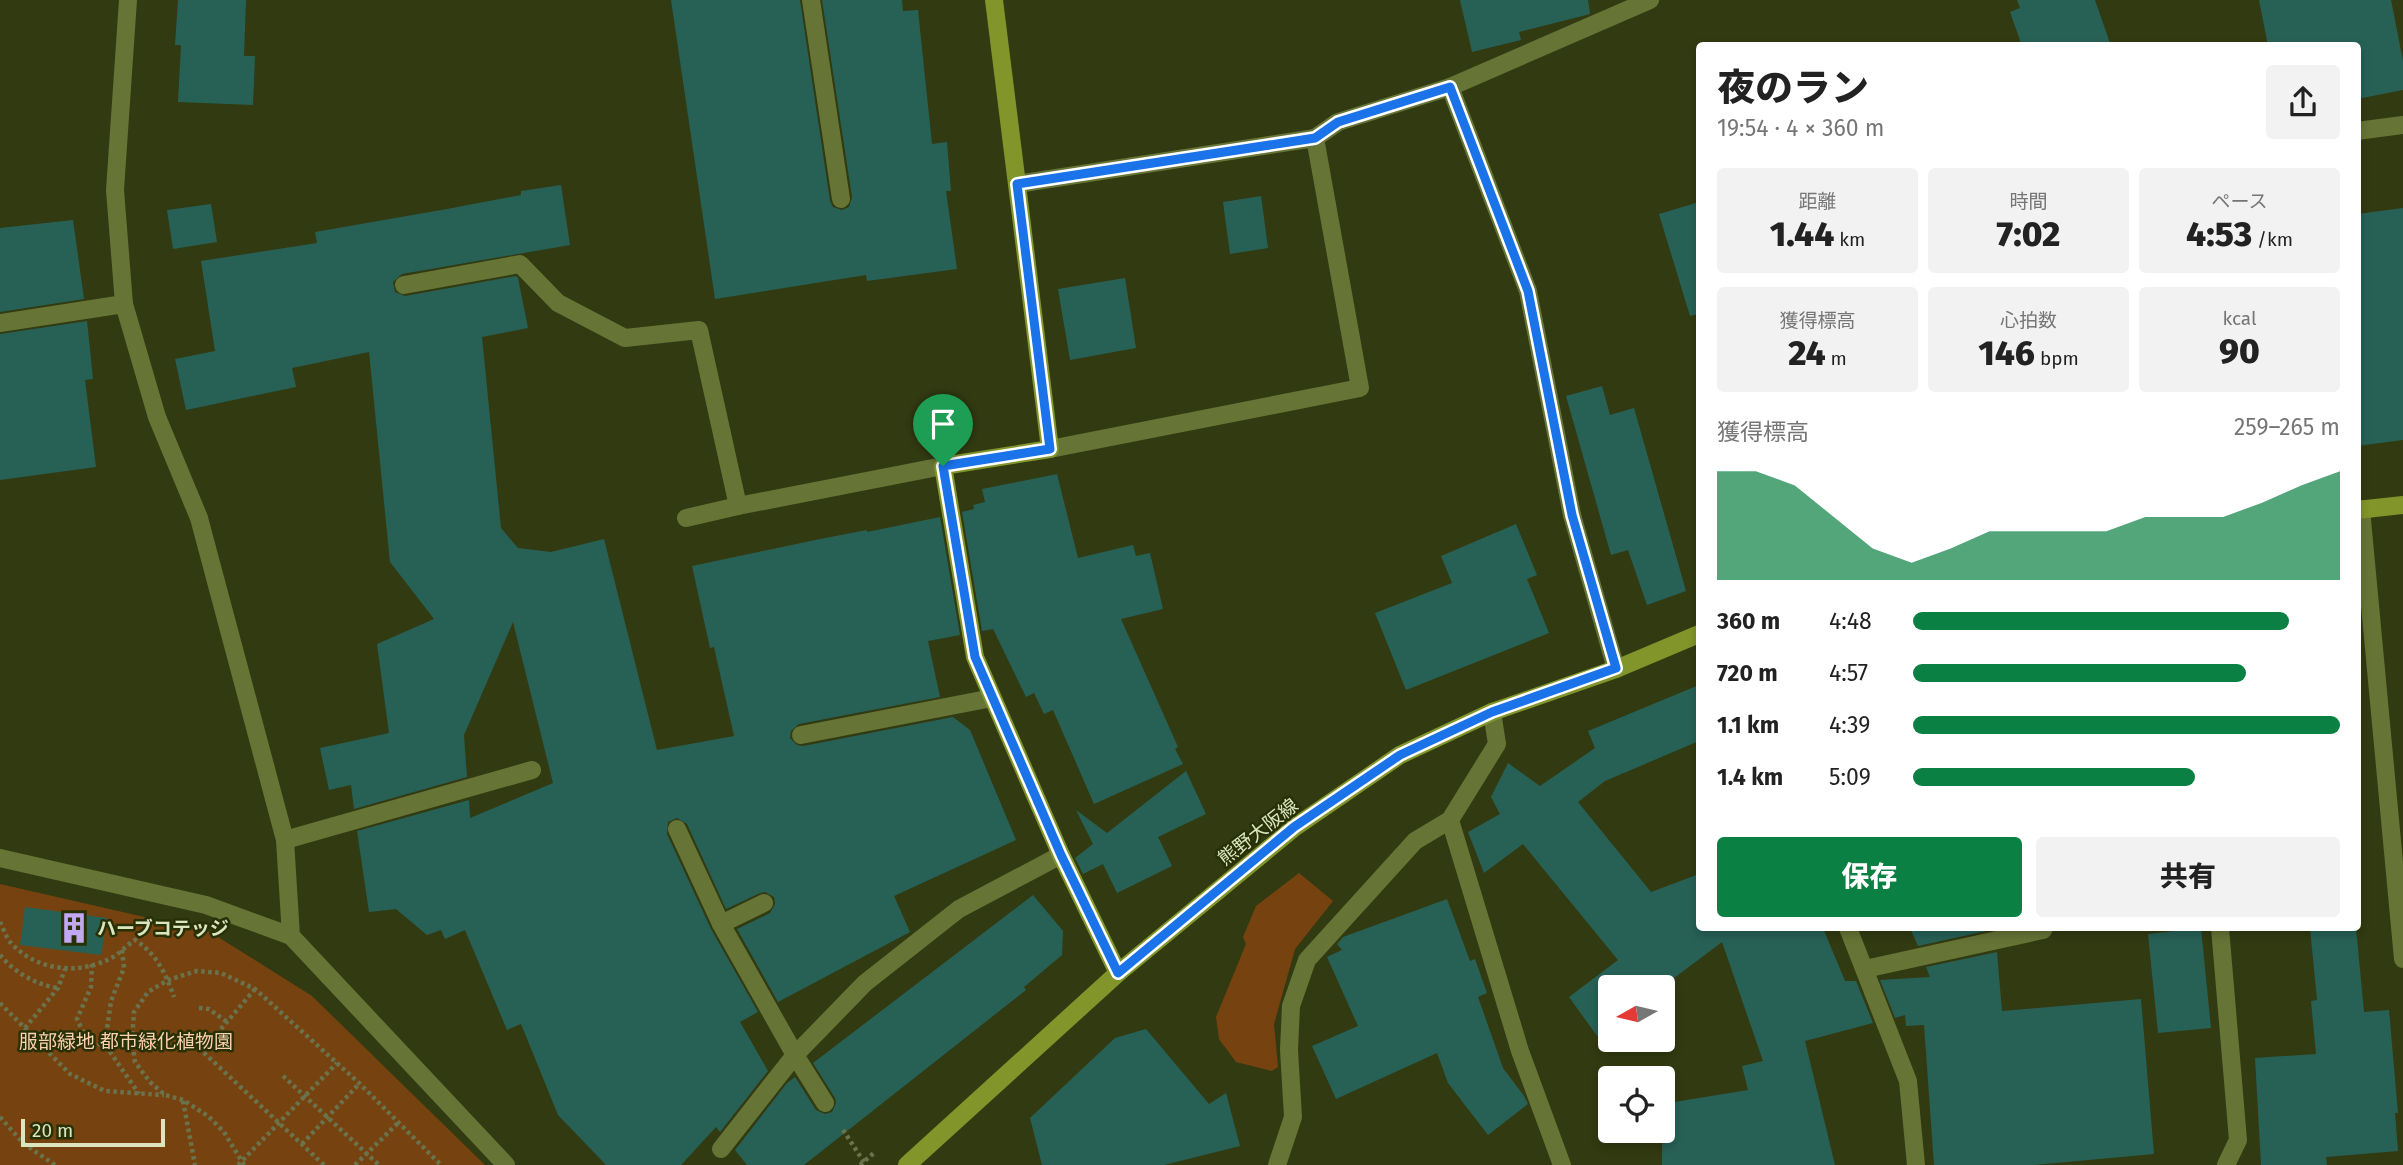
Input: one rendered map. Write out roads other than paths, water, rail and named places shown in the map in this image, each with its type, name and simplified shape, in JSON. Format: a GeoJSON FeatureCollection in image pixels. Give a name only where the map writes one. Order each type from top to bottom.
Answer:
{"type":"FeatureCollection","features":[{"type":"Feature","properties":{"kind":"street"},"geometry":{"type":"LineString","coordinates":[[128,0],[115,190],[124,304],[157,417],[199,518],[285,840],[291,936]]}},
{"type":"Feature","properties":{"kind":"street"},"geometry":{"type":"LineString","coordinates":[[811,0],[841,199]]}},
{"type":"Feature","properties":{"kind":"street"},"geometry":{"type":"LineString","coordinates":[[993,0],[1050,449]]}},
{"type":"Feature","properties":{"kind":"street"},"geometry":{"type":"LineString","coordinates":[[1017,184],[1315,138],[1338,122],[1450,87],[1650,0]]}},
{"type":"Feature","properties":{"kind":"street"},"geometry":{"type":"LineString","coordinates":[[1450,87],[1528,291],[1572,515],[1616,668]]}},
{"type":"Feature","properties":{"kind":"street"},"geometry":{"type":"LineString","coordinates":[[2361,130],[2403,125]]}},
{"type":"Feature","properties":{"kind":"street"},"geometry":{"type":"LineString","coordinates":[[686,518],[943,466],[1050,449],[1360,388],[1315,138]]}},
{"type":"Feature","properties":{"kind":"street"},"geometry":{"type":"LineString","coordinates":[[404,285],[520,264],[558,303],[625,338],[699,330],[738,506]]}},
{"type":"Feature","properties":{"kind":"street"},"geometry":{"type":"LineString","coordinates":[[0,323],[124,304]]}},
{"type":"Feature","properties":{"kind":"street"},"geometry":{"type":"LineString","coordinates":[[943,466],[975,657],[1061,855],[1118,973]]}},
{"type":"Feature","properties":{"kind":"street"},"geometry":{"type":"LineString","coordinates":[[2361,510],[2403,505]]}},
{"type":"Feature","properties":{"kind":"street"},"geometry":{"type":"LineString","coordinates":[[2361,530],[2403,959]]}},
{"type":"Feature","properties":{"kind":"street","name":"熊野大阪線"},"geometry":{"type":"LineString","coordinates":[[907,1165],[1118,973],[1294,827],[1400,755],[1492,712],[1616,668],[1696,635]]}},
{"type":"Feature","properties":{"kind":"street"},"geometry":{"type":"LineString","coordinates":[[801,735],[992,698]]}},
{"type":"Feature","properties":{"kind":"street"},"geometry":{"type":"LineString","coordinates":[[1277,1165],[1293,1117],[1289,1050],[1291,1006],[1307,960],[1415,841],[1450,820],[1497,744],[1492,712]]}},
{"type":"Feature","properties":{"kind":"street"},"geometry":{"type":"LineString","coordinates":[[285,840],[532,770]]}},
{"type":"Feature","properties":{"kind":"street"},"geometry":{"type":"LineString","coordinates":[[1450,820],[1520,1051],[1563,1165]]}},
{"type":"Feature","properties":{"kind":"street"},"geometry":{"type":"LineString","coordinates":[[677,829],[721,924],[825,1103]]}},
{"type":"Feature","properties":{"kind":"street"},"geometry":{"type":"LineString","coordinates":[[721,1149],[795,1055],[865,983],[960,909],[1061,855]]}},
{"type":"Feature","properties":{"kind":"street"},"geometry":{"type":"LineString","coordinates":[[0,858],[206,905],[291,936],[506,1165]]}},
{"type":"Feature","properties":{"kind":"street"},"geometry":{"type":"LineString","coordinates":[[721,924],[764,903]]}},
{"type":"Feature","properties":{"kind":"street"},"geometry":{"type":"LineString","coordinates":[[1849,931],[1908,1081],[1916,1165]]}},
{"type":"Feature","properties":{"kind":"street"},"geometry":{"type":"LineString","coordinates":[[1865,969],[2038,931]]}},
{"type":"Feature","properties":{"kind":"street"},"geometry":{"type":"LineString","coordinates":[[2220,931],[2238,1140],[2226,1165]]}},
{"type":"Feature","properties":{"kind":"place","name":"ハーブコテッジ"},"geometry":{"type":"Point","coordinates":[74,928]}},
{"type":"Feature","properties":{"kind":"park label","name":"服部緑地 都市緑化植物園"},"geometry":{"type":"Point","coordinates":[126,1041]}}]}
